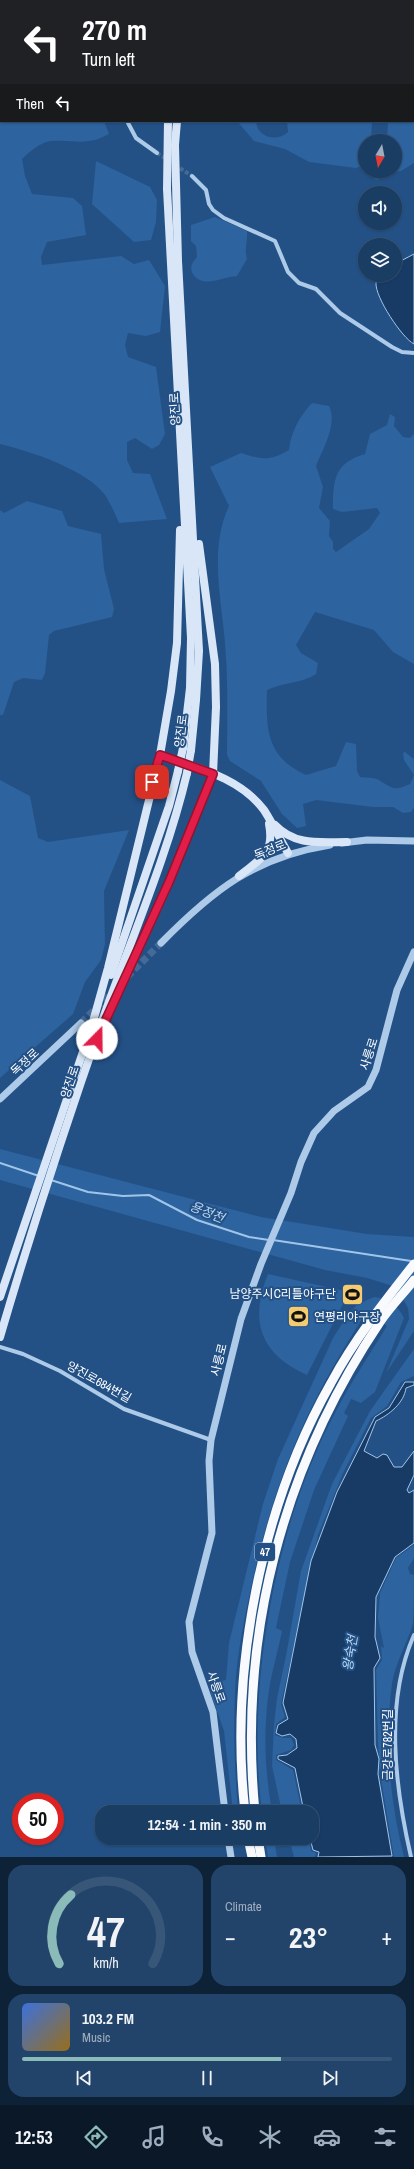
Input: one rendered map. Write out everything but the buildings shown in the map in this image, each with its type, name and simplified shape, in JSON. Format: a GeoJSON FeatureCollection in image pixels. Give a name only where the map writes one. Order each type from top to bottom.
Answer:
{"type":"FeatureCollection","features":[{"type":"Feature","properties":{"kind":"highway","name":"47"},"geometry":{"type":"LineString","coordinates":[[245,1805],[240,1730],[243,1677],[254,1600],[263,1559],[279,1503],[296,1457],[330,1383],[414,1264]]}},
{"type":"Feature","properties":{"kind":"highway","name":"47"},"geometry":{"type":"LineString","coordinates":[[255,1805],[250,1723],[252,1692],[260,1619],[285,1517],[305,1460],[329,1407],[377,1318],[414,1280]]}},
{"type":"Feature","properties":{"kind":"highway"},"geometry":{"type":"LineString","coordinates":[[249,1845],[252,1857]]}},
{"type":"Feature","properties":{"kind":"highway"},"geometry":{"type":"LineString","coordinates":[[259,1845],[261,1857]]}},
{"type":"Feature","properties":{"kind":"main road","name":"양진로"},"geometry":{"type":"LineString","coordinates":[[168,122],[166,189],[191,638],[187,749]]}},
{"type":"Feature","properties":{"kind":"main road","name":"양진로"},"geometry":{"type":"LineString","coordinates":[[0,1337],[22,1260],[100,1030],[168,840],[179,804],[182,772],[196,700],[199,651],[178,254],[175,153],[176,122]]}},
{"type":"Feature","properties":{"kind":"main road"},"geometry":{"type":"LineString","coordinates":[[89,1036],[108,968],[160,755],[171,691],[176,643],[182,471]]}},
{"type":"Feature","properties":{"kind":"main road"},"geometry":{"type":"LineString","coordinates":[[100,1030],[169,882],[213,774],[216,707],[215,664],[191,487]]}},
{"type":"Feature","properties":{"kind":"main road"},"geometry":{"type":"LineString","coordinates":[[160,755],[213,774],[241,787],[257,802],[280,830],[298,841],[347,842]]}},
{"type":"Feature","properties":{"kind":"main road","name":"양진로"},"geometry":{"type":"LineString","coordinates":[[0,1297],[89,1036],[182,772]]}},
{"type":"Feature","properties":{"kind":"main road"},"geometry":{"type":"LineString","coordinates":[[268,817],[288,853]]}},
{"type":"Feature","properties":{"kind":"main road"},"geometry":{"type":"LineString","coordinates":[[239,876],[268,850],[271,839],[268,817]]}},
{"type":"Feature","properties":{"kind":"street"},"geometry":{"type":"LineString","coordinates":[[128,122],[136,138],[157,153]]}},
{"type":"Feature","properties":{"kind":"street"},"geometry":{"type":"LineString","coordinates":[[192,176],[206,190],[209,204],[213,210],[224,218],[275,241],[288,272],[299,283],[316,289],[340,312],[392,347],[402,352],[414,353]]}},
{"type":"Feature","properties":{"kind":"street","name":"독정로"},"geometry":{"type":"LineString","coordinates":[[161,943],[192,912],[239,876],[288,853],[347,842],[414,840]]}},
{"type":"Feature","properties":{"kind":"street"},"geometry":{"type":"LineString","coordinates":[[402,841],[414,846]]}},
{"type":"Feature","properties":{"kind":"street","name":"사릉로"},"geometry":{"type":"LineString","coordinates":[[224,1805],[213,1712],[192,1652],[189,1622],[212,1533],[209,1461],[211,1440],[241,1319],[262,1262],[314,1133],[334,1111],[368,1087],[376,1070],[397,990],[414,952]]}},
{"type":"Feature","properties":{"kind":"street","name":"독정로"},"geometry":{"type":"LineString","coordinates":[[0,1099],[81,1023]]}},
{"type":"Feature","properties":{"kind":"street","name":"양진로684번길"},"geometry":{"type":"LineString","coordinates":[[0,1346],[23,1354],[60,1371],[124,1409],[211,1440]]}},
{"type":"Feature","properties":{"kind":"street","name":"금강로782번길"},"geometry":{"type":"LineString","coordinates":[[411,1857],[400,1811],[396,1779],[396,1738],[400,1681],[414,1635]]}},
{"type":"Feature","properties":{"kind":"street"},"geometry":{"type":"LineString","coordinates":[[229,1845],[231,1857]]}},
{"type":"Feature","properties":{"kind":"shaded area"},"geometry":{"type":"Polygon","coordinates":[[[0,122],[104,122],[109,134],[101,138],[80,142],[51,141],[43,143],[22,159],[25,176],[32,194],[73,198],[82,206],[86,235],[47,242],[41,257],[42,265],[121,256],[134,264],[149,260],[165,286],[160,332],[146,336],[128,333],[125,345],[128,357],[156,367],[165,434],[159,445],[152,449],[135,438],[127,442],[127,460],[133,473],[150,474],[167,519],[119,523],[105,495],[97,486],[85,477],[57,463],[27,451],[0,444],[0,122]]]}},
{"type":"Feature","properties":{"kind":"shaded area"},"geometry":{"type":"Polygon","coordinates":[[[238,122],[256,122],[257,127],[263,134],[273,138],[288,132],[287,122],[372,122],[371,134],[358,134],[358,167],[356,168],[309,162],[285,149],[254,141],[238,122]]]}},
{"type":"Feature","properties":{"kind":"shaded area"},"geometry":{"type":"Polygon","coordinates":[[[388,122],[414,122],[414,163],[402,170],[402,134],[387,134],[388,122]]]}},
{"type":"Feature","properties":{"kind":"shaded area"},"geometry":{"type":"Polygon","coordinates":[[[96,161],[150,187],[157,200],[156,222],[151,240],[134,242],[92,204],[96,161]]]}},
{"type":"Feature","properties":{"kind":"shaded area"},"geometry":{"type":"Polygon","coordinates":[[[374,178],[384,178],[376,180],[374,178]]]}},
{"type":"Feature","properties":{"kind":"shaded area"},"geometry":{"type":"Polygon","coordinates":[[[215,217],[247,231],[247,259],[237,276],[213,281],[202,281],[193,274],[191,269],[192,263],[197,257],[196,246],[191,241],[191,225],[215,217]]]}},
{"type":"Feature","properties":{"kind":"shaded area"},"geometry":{"type":"Polygon","coordinates":[[[312,403],[329,406],[331,413],[331,428],[326,444],[316,466],[323,487],[319,508],[330,521],[329,536],[333,542],[333,549],[336,552],[369,529],[380,513],[377,508],[342,512],[333,509],[334,489],[337,474],[347,462],[365,454],[370,434],[387,425],[390,414],[395,417],[394,426],[403,437],[410,438],[414,434],[414,664],[393,652],[374,630],[315,612],[296,645],[301,653],[318,663],[316,674],[304,680],[273,687],[267,690],[268,729],[271,740],[283,760],[293,768],[306,775],[336,766],[346,742],[356,744],[357,771],[360,777],[377,779],[391,787],[400,788],[410,784],[414,775],[414,808],[411,812],[403,813],[393,807],[373,807],[316,800],[303,804],[306,826],[297,828],[282,814],[261,781],[230,761],[227,755],[227,669],[218,581],[218,562],[222,524],[229,506],[210,467],[241,453],[260,458],[271,458],[289,450],[296,425],[312,403]]]}},
{"type":"Feature","properties":{"kind":"shaded area"},"geometry":{"type":"Polygon","coordinates":[[[27,501],[62,511],[68,526],[101,534],[104,569],[114,609],[112,617],[54,631],[49,635],[45,673],[42,680],[23,678],[14,682],[3,715],[0,715],[0,510],[4,513],[27,501]]]}},
{"type":"Feature","properties":{"kind":"shaded area"},"geometry":{"type":"Polygon","coordinates":[[[405,752],[414,759],[414,775],[404,760],[403,753],[405,752]]]}},
{"type":"Feature","properties":{"kind":"shaded area"},"geometry":{"type":"Polygon","coordinates":[[[0,780],[30,796],[38,838],[48,842],[129,830],[104,891],[105,944],[101,960],[85,982],[73,1014],[0,1078],[0,780]]]}},
{"type":"Feature","properties":{"kind":"shaded area"},"geometry":{"type":"Polygon","coordinates":[[[0,1149],[261,1217],[367,1234],[414,1237],[414,1331],[386,1373],[409,1319],[408,1308],[396,1287],[367,1278],[325,1270],[0,1180],[0,1149]]]}},
{"type":"Feature","properties":{"kind":"shaded area","name":"연평리야구장"},"geometry":{"type":"Polygon","coordinates":[[[268,1274],[349,1292],[307,1375],[291,1367],[278,1357],[269,1346],[263,1334],[259,1307],[262,1291],[268,1274]]]}},
{"type":"Feature","properties":{"kind":"shaded area"},"geometry":{"type":"Polygon","coordinates":[[[374,1297],[384,1299],[396,1306],[404,1318],[375,1392],[361,1403],[351,1399],[344,1413],[348,1416],[314,1490],[290,1562],[276,1628],[282,1631],[270,1683],[267,1705],[265,1736],[266,1767],[271,1805],[261,1805],[258,1763],[258,1712],[262,1660],[270,1607],[282,1554],[296,1504],[315,1456],[342,1400],[387,1326],[367,1312],[326,1379],[311,1408],[275,1497],[250,1592],[238,1656],[234,1709],[238,1805],[232,1805],[224,1731],[210,1691],[211,1683],[226,1680],[229,1643],[263,1504],[278,1459],[333,1338],[348,1314],[358,1304],[374,1297]]]}},
{"type":"Feature","properties":{"kind":"shaded area"},"geometry":{"type":"Polygon","coordinates":[[[414,1349],[414,1376],[401,1382],[387,1406],[371,1418],[343,1473],[318,1535],[281,1704],[285,1717],[276,1724],[275,1735],[283,1738],[291,1738],[294,1745],[291,1750],[276,1755],[276,1760],[293,1770],[300,1805],[280,1805],[272,1766],[274,1724],[277,1698],[301,1571],[332,1484],[370,1411],[414,1349]]]}},
{"type":"Feature","properties":{"kind":"shaded area"},"geometry":{"type":"Polygon","coordinates":[[[414,1545],[414,1558],[408,1568],[410,1574],[414,1575],[413,1624],[398,1661],[392,1684],[390,1706],[389,1749],[392,1793],[404,1857],[394,1857],[381,1779],[378,1742],[376,1670],[382,1660],[381,1646],[384,1648],[378,1618],[380,1593],[396,1558],[414,1545]]]}},
{"type":"Feature","properties":{"kind":"shaded area"},"geometry":{"type":"Polygon","coordinates":[[[266,1845],[275,1845],[277,1857],[268,1857],[266,1845]]]}},
{"type":"Feature","properties":{"kind":"shaded area"},"geometry":{"type":"Polygon","coordinates":[[[291,1845],[310,1845],[311,1851],[316,1853],[315,1857],[294,1857],[291,1845]]]}},
{"type":"Feature","properties":{"kind":"water"},"geometry":{"type":"Polygon","coordinates":[[[414,254],[414,344],[396,326],[384,307],[376,283],[402,282],[402,260],[414,254]]]}},
{"type":"Feature","properties":{"kind":"water","name":"왕숙천"},"geometry":{"type":"Polygon","coordinates":[[[405,1382],[414,1382],[414,1385],[406,1388],[402,1399],[395,1408],[376,1421],[364,1451],[377,1458],[383,1454],[387,1455],[394,1467],[402,1467],[414,1451],[414,1475],[407,1490],[409,1493],[414,1490],[414,1543],[395,1557],[376,1597],[375,1637],[380,1658],[374,1668],[375,1745],[379,1759],[378,1774],[392,1856],[318,1857],[319,1852],[313,1850],[312,1845],[319,1845],[319,1805],[303,1805],[295,1768],[278,1759],[278,1756],[287,1755],[297,1748],[296,1739],[290,1734],[282,1736],[276,1733],[278,1725],[288,1719],[283,1703],[311,1561],[337,1492],[375,1417],[389,1408],[405,1382]]]}},
{"type":"Feature","properties":{"kind":"waterway","name":"용정천"},"geometry":{"type":"LineString","coordinates":[[0,1163],[39,1176]]}},
{"type":"Feature","properties":{"kind":"waterway","name":"용정천"},"geometry":{"type":"LineString","coordinates":[[51,1180],[88,1192],[123,1196],[149,1195],[197,1220],[249,1237],[269,1240]]}},
{"type":"Feature","properties":{"kind":"waterway","name":"용정천"},"geometry":{"type":"LineString","coordinates":[[273,1240],[411,1261]]}},
{"type":"Feature","properties":{"kind":"tunnel"},"geometry":{"type":"LineString","coordinates":[[157,153],[168,160]]}},
{"type":"Feature","properties":{"kind":"tunnel"},"geometry":{"type":"LineString","coordinates":[[175,165],[192,176]]}},
{"type":"Feature","properties":{"kind":"tunnel"},"geometry":{"type":"LineString","coordinates":[[127,977],[161,943]]}},
{"type":"Feature","properties":{"kind":"tunnel"},"geometry":{"type":"LineString","coordinates":[[81,1023],[112,992]]}},
{"type":"Feature","properties":{"kind":"place","name":"남양주시C리틀야구단"},"geometry":{"type":"Point","coordinates":[352,1294]}},
{"type":"Feature","properties":{"kind":"place","name":"연평리야구장"},"geometry":{"type":"Point","coordinates":[298,1317]}},
{"type":"Feature","properties":{"kind":"route"},"geometry":{"type":"LineString","coordinates":[[97,1039],[139,951],[213,774],[160,755],[152,782]]}}]}
